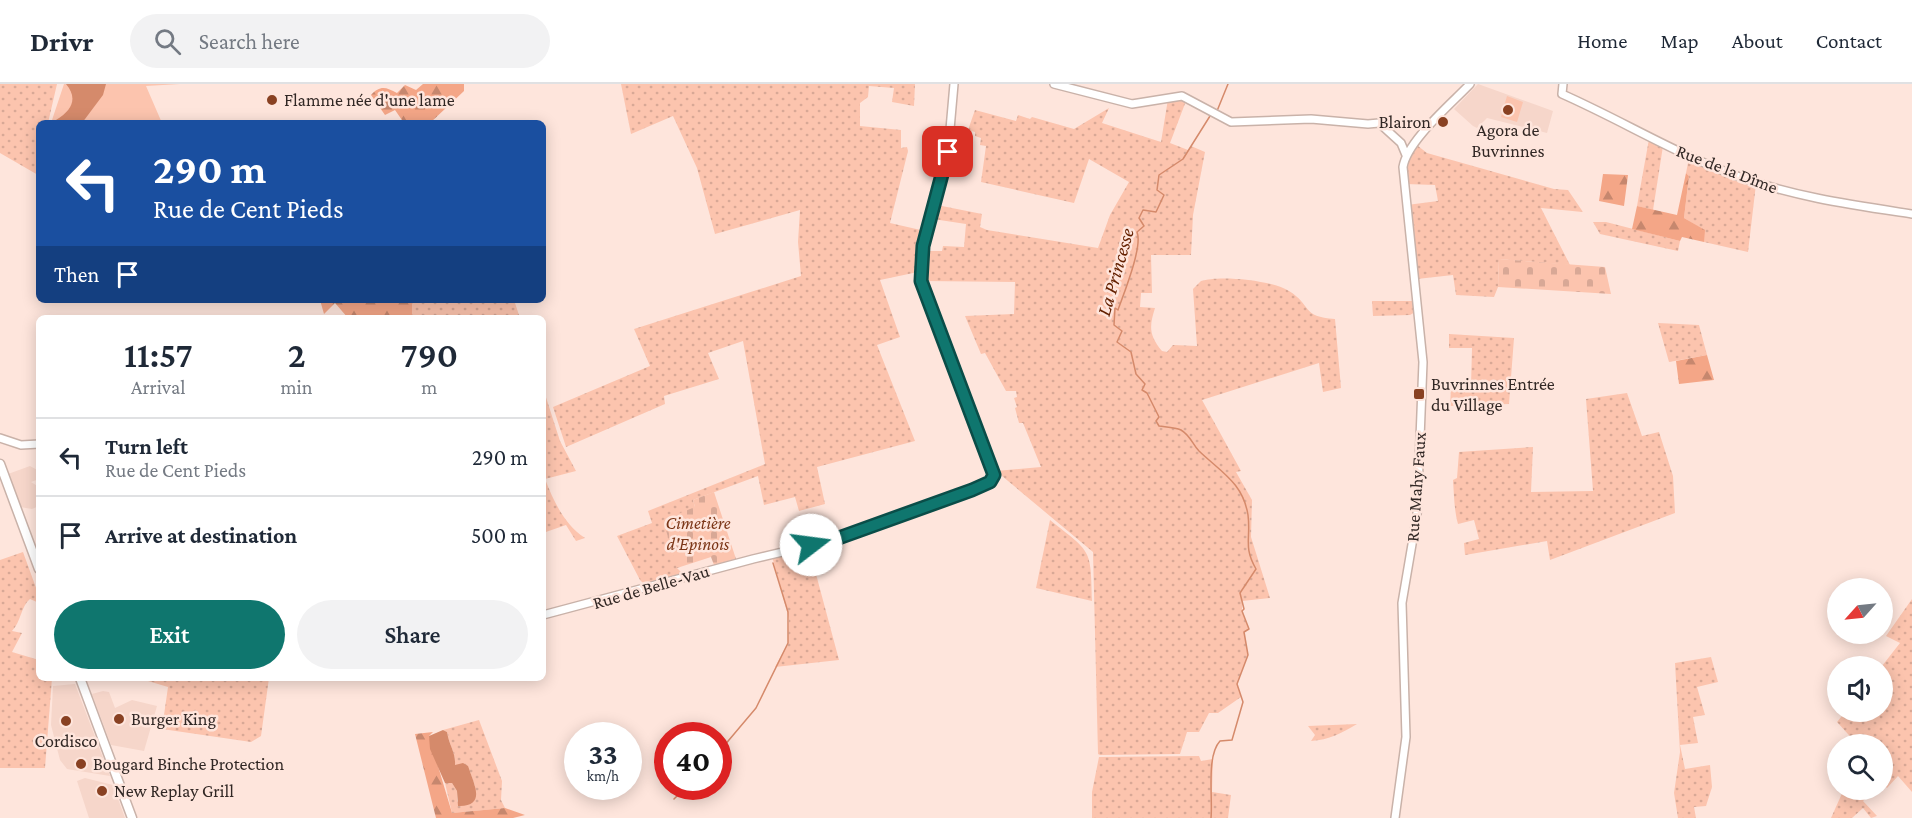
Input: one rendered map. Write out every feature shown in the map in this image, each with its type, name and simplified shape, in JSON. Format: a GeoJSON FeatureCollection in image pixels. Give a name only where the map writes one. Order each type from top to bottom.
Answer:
{"type":"FeatureCollection","features":[{"type":"Feature","properties":{"kind":"main road"},"geometry":{"type":"LineString","coordinates":[[0,464],[36,561]]}},
{"type":"Feature","properties":{"kind":"main road"},"geometry":{"type":"LineString","coordinates":[[81,681],[132,818]]}},
{"type":"Feature","properties":{"kind":"street","name":"Rue de Belle-Vau"},"geometry":{"type":"LineString","coordinates":[[546,614],[833,540],[990,482],[994,475],[921,281],[923,246],[948,152],[954,84]]}},
{"type":"Feature","properties":{"kind":"street"},"geometry":{"type":"LineString","coordinates":[[1054,84],[1132,104],[1182,96],[1231,122],[1311,119],[1379,123],[1401,143],[1406,155],[1470,84]]}},
{"type":"Feature","properties":{"kind":"street","name":"Rue de la Dîme"},"geometry":{"type":"LineString","coordinates":[[1563,84],[1562,94],[1680,152],[1735,176],[1798,195],[1912,214]]}},
{"type":"Feature","properties":{"kind":"street","name":"Rue Mahy Faux"},"geometry":{"type":"LineString","coordinates":[[1395,818],[1406,737],[1402,603],[1417,515],[1423,362],[1421,326],[1403,186],[1406,155]]}},
{"type":"Feature","properties":{"kind":"street"},"geometry":{"type":"LineString","coordinates":[[0,438],[21,445],[36,444]]}},
{"type":"Feature","properties":{"kind":"shaded area"},"geometry":{"type":"Polygon","coordinates":[[[66,84],[106,84],[103,95],[84,120],[56,120],[67,112],[72,103],[72,94],[66,84]]]}},
{"type":"Feature","properties":{"kind":"shaded area"},"geometry":{"type":"Polygon","coordinates":[[[1478,84],[1553,111],[1547,133],[1487,118],[1477,128],[1473,126],[1454,109],[1478,84]]]}},
{"type":"Feature","properties":{"kind":"shaded area"},"geometry":{"type":"Polygon","coordinates":[[[30,466],[36,469],[36,480],[31,482],[36,485],[36,507],[20,507],[8,474],[30,466]]]}},
{"type":"Feature","properties":{"kind":"shaded area"},"geometry":{"type":"Polygon","coordinates":[[[75,684],[110,776],[67,769],[60,760],[51,725],[53,686],[75,684]]]}},
{"type":"Feature","properties":{"kind":"shaded area"},"geometry":{"type":"Polygon","coordinates":[[[109,692],[115,708],[132,700],[157,706],[144,751],[111,745],[92,694],[109,692]]]}},
{"type":"Feature","properties":{"kind":"shaded area"},"geometry":{"type":"Polygon","coordinates":[[[443,730],[447,732],[455,765],[463,763],[468,766],[476,793],[473,803],[458,806],[457,791],[452,783],[445,783],[430,749],[429,736],[443,730]]]}},
{"type":"Feature","properties":{"kind":"shaded area"},"geometry":{"type":"Polygon","coordinates":[[[85,778],[113,785],[125,818],[89,818],[77,781],[85,778]]]}},
{"type":"Feature","properties":{"kind":"green space"},"geometry":{"type":"Polygon","coordinates":[[[0,84],[57,84],[49,120],[36,120],[36,174],[0,153],[0,84]]]}},
{"type":"Feature","properties":{"kind":"green space"},"geometry":{"type":"Polygon","coordinates":[[[64,84],[180,84],[146,86],[161,120],[52,120],[64,84]]]}},
{"type":"Feature","properties":{"kind":"green space"},"geometry":{"type":"Polygon","coordinates":[[[423,84],[464,84],[464,91],[433,120],[402,120],[395,110],[385,115],[371,95],[380,88],[397,93],[405,85],[416,90],[423,84]]]}},
{"type":"Feature","properties":{"kind":"green space"},"geometry":{"type":"Polygon","coordinates":[[[621,84],[915,84],[914,106],[892,102],[894,88],[869,86],[868,97],[860,103],[860,126],[901,130],[901,148],[907,147],[908,151],[890,223],[925,231],[918,272],[880,280],[900,337],[877,345],[915,441],[817,467],[825,504],[799,511],[795,497],[764,505],[758,476],[693,500],[695,507],[677,568],[682,573],[645,585],[640,580],[617,536],[652,523],[648,511],[765,464],[743,341],[708,353],[719,379],[664,396],[665,404],[566,447],[553,407],[650,366],[634,329],[801,276],[798,242],[800,210],[715,234],[697,168],[673,116],[631,134],[621,84]]]}},
{"type":"Feature","properties":{"kind":"green space"},"geometry":{"type":"Polygon","coordinates":[[[1507,96],[1523,102],[1517,122],[1501,117],[1507,96]]]}},
{"type":"Feature","properties":{"kind":"green space"},"geometry":{"type":"Polygon","coordinates":[[[1179,98],[1186,101],[1170,143],[1188,150],[1191,146],[1205,152],[1193,215],[1191,255],[1151,255],[1152,293],[1141,293],[1140,307],[1155,308],[1151,326],[1152,335],[1162,351],[1167,352],[1173,345],[1197,346],[1193,289],[1201,281],[1220,278],[1271,284],[1289,291],[1317,316],[1335,319],[1341,388],[1323,392],[1319,363],[1202,400],[1241,471],[1236,472],[1252,500],[1251,537],[1270,598],[1242,601],[1242,611],[1249,629],[1244,632],[1248,655],[1237,684],[1241,697],[1218,713],[1209,713],[1199,732],[1187,732],[1180,754],[1100,755],[1098,754],[1093,552],[996,471],[1041,467],[1023,423],[1019,423],[1014,398],[1017,397],[1016,391],[1006,391],[985,353],[981,354],[965,316],[1014,314],[1015,282],[924,281],[926,251],[942,251],[943,246],[964,247],[966,224],[933,219],[937,205],[982,214],[980,227],[987,230],[1098,248],[1110,215],[1129,182],[1089,159],[1074,203],[981,182],[986,146],[980,145],[981,138],[975,136],[975,132],[968,130],[975,110],[1016,121],[1018,115],[1030,119],[1032,117],[1074,129],[1109,108],[1102,123],[1161,142],[1168,99],[1179,98]]]}},
{"type":"Feature","properties":{"kind":"green space"},"geometry":{"type":"Polygon","coordinates":[[[1649,139],[1663,146],[1653,210],[1637,206],[1649,139]]]}},
{"type":"Feature","properties":{"kind":"green space"},"geometry":{"type":"Polygon","coordinates":[[[1418,146],[1427,153],[1554,189],[1568,190],[1583,212],[1541,208],[1570,265],[1499,259],[1498,287],[1494,297],[1456,295],[1453,275],[1417,279],[1407,205],[1438,201],[1435,185],[1405,184],[1409,160],[1418,146]]]}},
{"type":"Feature","properties":{"kind":"green space"},"geometry":{"type":"Polygon","coordinates":[[[1689,158],[1756,184],[1748,252],[1704,242],[1704,230],[1684,218],[1689,158]]]}},
{"type":"Feature","properties":{"kind":"green space"},"geometry":{"type":"Polygon","coordinates":[[[1686,173],[1689,176],[1684,218],[1705,230],[1704,242],[1682,237],[1680,241],[1632,229],[1637,206],[1677,215],[1686,173]]]}},
{"type":"Feature","properties":{"kind":"green space"},"geometry":{"type":"Polygon","coordinates":[[[1603,174],[1628,175],[1624,206],[1599,201],[1603,174]]]}},
{"type":"Feature","properties":{"kind":"green space"},"geometry":{"type":"Polygon","coordinates":[[[1593,222],[1606,222],[1680,241],[1678,251],[1600,234],[1593,222]]]}},
{"type":"Feature","properties":{"kind":"green space"},"geometry":{"type":"Polygon","coordinates":[[[1499,259],[1605,267],[1611,294],[1498,287],[1499,259]]]}},
{"type":"Feature","properties":{"kind":"green space"},"geometry":{"type":"Polygon","coordinates":[[[1372,301],[1416,301],[1417,311],[1410,315],[1373,316],[1372,301]]]}},
{"type":"Feature","properties":{"kind":"green space"},"geometry":{"type":"Polygon","coordinates":[[[321,303],[335,303],[324,314],[321,303]]]}},
{"type":"Feature","properties":{"kind":"green space"},"geometry":{"type":"Polygon","coordinates":[[[335,303],[412,303],[412,315],[345,315],[335,303]]]}},
{"type":"Feature","properties":{"kind":"green space"},"geometry":{"type":"Polygon","coordinates":[[[412,303],[515,303],[519,315],[412,315],[412,303]]]}},
{"type":"Feature","properties":{"kind":"green space"},"geometry":{"type":"Polygon","coordinates":[[[1658,323],[1699,325],[1707,355],[1669,362],[1658,323]]]}},
{"type":"Feature","properties":{"kind":"green space"},"geometry":{"type":"Polygon","coordinates":[[[1449,334],[1514,338],[1509,404],[1450,406],[1451,388],[1471,386],[1472,348],[1449,348],[1449,334]]]}},
{"type":"Feature","properties":{"kind":"green space"},"geometry":{"type":"Polygon","coordinates":[[[1707,355],[1714,380],[1679,384],[1676,361],[1707,355]]]}},
{"type":"Feature","properties":{"kind":"green space"},"geometry":{"type":"Polygon","coordinates":[[[1627,393],[1642,436],[1659,432],[1673,476],[1675,513],[1550,560],[1547,541],[1465,555],[1464,543],[1479,539],[1474,520],[1458,524],[1453,480],[1457,478],[1459,452],[1533,447],[1531,492],[1593,491],[1586,399],[1627,393]]]}},
{"type":"Feature","properties":{"kind":"green space"},"geometry":{"type":"Polygon","coordinates":[[[546,397],[560,441],[576,471],[546,479],[546,397]]]}},
{"type":"Feature","properties":{"kind":"green space"},"geometry":{"type":"Polygon","coordinates":[[[546,481],[565,519],[585,538],[576,541],[566,525],[546,532],[546,481]]]}},
{"type":"Feature","properties":{"kind":"green space","name":"Cimetière d'Epinois"},"geometry":{"type":"Polygon","coordinates":[[[714,492],[736,559],[714,565],[711,557],[677,568],[663,520],[695,507],[693,500],[714,492]]]}},
{"type":"Feature","properties":{"kind":"green space"},"geometry":{"type":"Polygon","coordinates":[[[1050,520],[1074,539],[1086,553],[1091,570],[1092,601],[1036,588],[1050,520]]]}},
{"type":"Feature","properties":{"kind":"green space"},"geometry":{"type":"Polygon","coordinates":[[[809,548],[839,660],[775,667],[788,643],[789,619],[772,556],[809,548]]]}},
{"type":"Feature","properties":{"kind":"green space"},"geometry":{"type":"Polygon","coordinates":[[[23,552],[36,588],[36,602],[30,599],[27,602],[12,631],[22,633],[12,652],[36,659],[36,681],[52,681],[45,768],[0,768],[0,560],[23,552]]]}},
{"type":"Feature","properties":{"kind":"green space"},"geometry":{"type":"Polygon","coordinates":[[[1912,599],[1912,792],[1898,776],[1893,781],[1893,734],[1848,734],[1837,722],[1893,722],[1893,656],[1890,656],[1900,643],[1893,640],[1893,626],[1912,599]]]}},
{"type":"Feature","properties":{"kind":"green space"},"geometry":{"type":"Polygon","coordinates":[[[1711,657],[1718,682],[1697,687],[1705,715],[1693,717],[1698,743],[1680,745],[1685,769],[1710,765],[1712,787],[1706,806],[1694,807],[1696,818],[1678,818],[1674,793],[1680,752],[1675,663],[1711,657]]]}},
{"type":"Feature","properties":{"kind":"green space"},"geometry":{"type":"Polygon","coordinates":[[[148,681],[269,681],[261,736],[251,742],[162,729],[168,687],[148,681]]]}},
{"type":"Feature","properties":{"kind":"green space"},"geometry":{"type":"Polygon","coordinates":[[[479,720],[502,781],[501,800],[505,808],[452,813],[445,783],[452,783],[457,791],[457,802],[475,786],[470,772],[455,766],[447,732],[443,730],[479,720]]]}},
{"type":"Feature","properties":{"kind":"green space"},"geometry":{"type":"Polygon","coordinates":[[[1357,724],[1335,736],[1311,741],[1315,735],[1308,726],[1357,724]]]}},
{"type":"Feature","properties":{"kind":"green space"},"geometry":{"type":"Polygon","coordinates":[[[433,732],[429,736],[452,813],[505,808],[525,815],[513,818],[436,818],[415,734],[433,732]]]}},
{"type":"Feature","properties":{"kind":"green space"},"geometry":{"type":"Polygon","coordinates":[[[1199,756],[1201,761],[1213,759],[1212,792],[1231,795],[1228,818],[1092,818],[1092,792],[1099,757],[1199,756]]]}},
{"type":"Feature","properties":{"kind":"green space"},"geometry":{"type":"Polygon","coordinates":[[[1839,800],[1864,800],[1877,816],[1871,818],[1863,808],[1852,818],[1831,818],[1839,800]]]}},
{"type":"Feature","properties":{"kind":"waterway","name":"La Princesse"},"geometry":{"type":"LineString","coordinates":[[1217,111],[1228,84]]}},
{"type":"Feature","properties":{"kind":"waterway","name":"La Princesse"},"geometry":{"type":"LineString","coordinates":[[1210,116],[1183,159],[1159,175],[1157,190],[1164,195],[1156,212],[1143,210],[1139,218],[1144,226],[1137,232],[1135,258],[1118,310],[1115,308],[1114,325],[1122,331],[1117,342],[1131,352],[1136,374],[1145,384],[1142,390],[1147,393],[1159,417],[1156,421],[1159,426],[1179,429],[1187,435],[1199,451],[1236,486],[1248,515],[1249,548],[1256,569],[1240,593],[1244,609],[1242,611],[1249,629],[1244,632],[1248,655],[1237,684],[1243,702],[1232,740],[1220,741],[1213,757],[1211,818]]}},
{"type":"Feature","properties":{"kind":"waterway"},"geometry":{"type":"LineString","coordinates":[[732,736],[756,708],[788,643],[788,612],[773,563]]}},
{"type":"Feature","properties":{"kind":"place","name":"Flamme née d'une lame"},"geometry":{"type":"Point","coordinates":[272,100]}},
{"type":"Feature","properties":{"kind":"place","name":"Agora de Buvrinnes"},"geometry":{"type":"Point","coordinates":[1508,110]}},
{"type":"Feature","properties":{"kind":"place","name":"Blairon"},"geometry":{"type":"Point","coordinates":[1443,122]}},
{"type":"Feature","properties":{"kind":"place","name":"Buvrinnes Entrée du Village"},"geometry":{"type":"Point","coordinates":[1419,394]}},
{"type":"Feature","properties":{"kind":"place","name":"Burger King"},"geometry":{"type":"Point","coordinates":[119,719]}},
{"type":"Feature","properties":{"kind":"place","name":"Cordisco"},"geometry":{"type":"Point","coordinates":[66,721]}},
{"type":"Feature","properties":{"kind":"place","name":"Bougard Binche Protection"},"geometry":{"type":"Point","coordinates":[81,764]}},
{"type":"Feature","properties":{"kind":"place","name":"New Replay Grill"},"geometry":{"type":"Point","coordinates":[102,791]}},
{"type":"Feature","properties":{"kind":"route"},"geometry":{"type":"LineString","coordinates":[[811,545],[833,540],[972,490],[990,482],[994,475],[921,281],[923,246],[948,152]]}}]}
